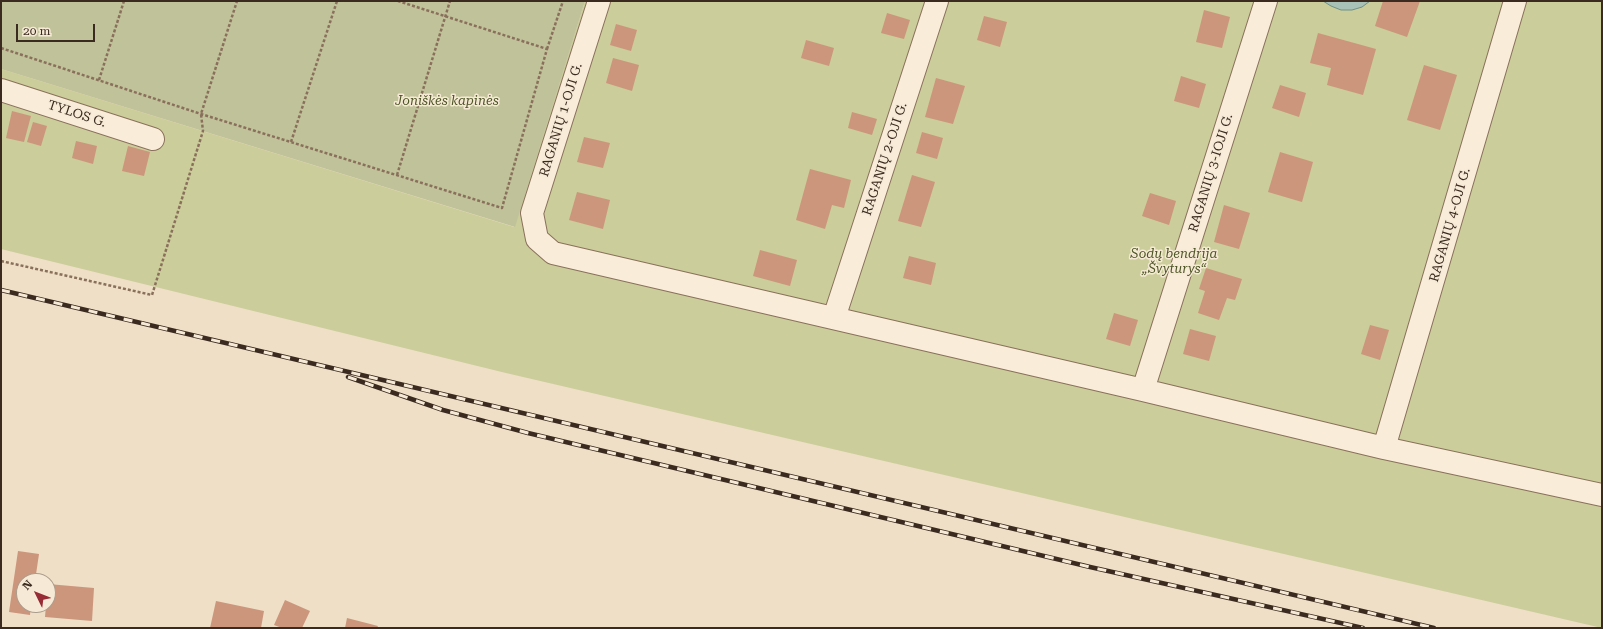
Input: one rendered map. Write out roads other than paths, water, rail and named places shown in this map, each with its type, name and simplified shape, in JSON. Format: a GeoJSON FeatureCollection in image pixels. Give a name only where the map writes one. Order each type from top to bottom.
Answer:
{"type":"FeatureCollection","features":[{"type":"Feature","properties":{"kind":"street","name":"RAGANIŲ 1-OJI G."},"geometry":{"type":"LineString","coordinates":[[599,1],[532,213],[537,239],[553,253],[834,318]]}},
{"type":"Feature","properties":{"kind":"street","name":"RAGANIŲ 2-OJI G."},"geometry":{"type":"LineString","coordinates":[[834,318],[937,1]]}},
{"type":"Feature","properties":{"kind":"street","name":"RAGANIŲ 3-IOJI G."},"geometry":{"type":"LineString","coordinates":[[1143,390],[1266,1]]}},
{"type":"Feature","properties":{"kind":"street","name":"RAGANIŲ 4-OJI G."},"geometry":{"type":"LineString","coordinates":[[1384,448],[1515,1]]}},
{"type":"Feature","properties":{"kind":"street","name":"TYLOS G."},"geometry":{"type":"LineString","coordinates":[[1,90],[152,139]]}},
{"type":"Feature","properties":{"kind":"street"},"geometry":{"type":"LineString","coordinates":[[834,318],[1384,448],[1602,495]]}},
{"type":"Feature","properties":{"kind":"railway"},"geometry":{"type":"LineString","coordinates":[[1,290],[1434,628]]}},
{"type":"Feature","properties":{"kind":"railway"},"geometry":{"type":"LineString","coordinates":[[348,377],[443,410],[528,433],[1090,567],[1363,628]]}},
{"type":"Feature","properties":{"kind":"park label","name":"Joniškės kapinės"},"geometry":{"type":"Point","coordinates":[447,101]}},
{"type":"Feature","properties":{"kind":"park label","name":"Sodų bendrija „Švyturys“"},"geometry":{"type":"Point","coordinates":[1174,262]}}]}
